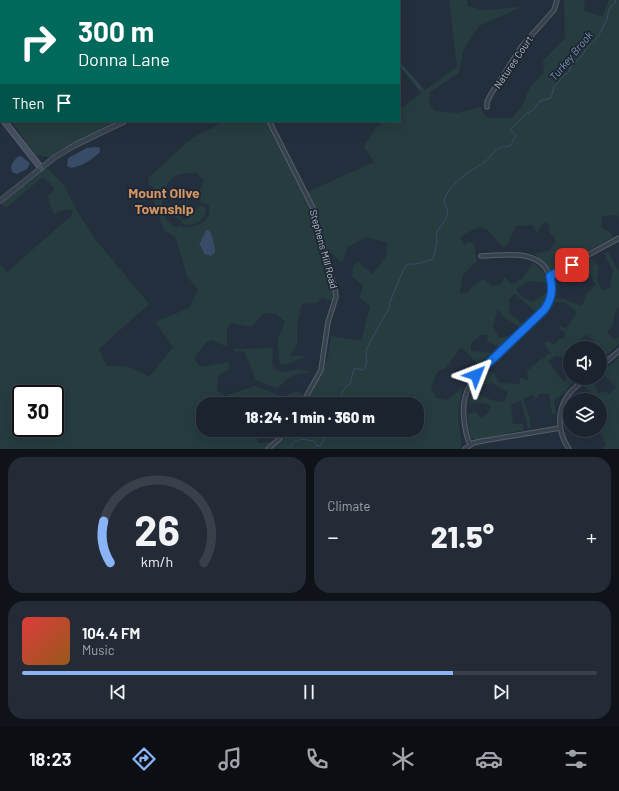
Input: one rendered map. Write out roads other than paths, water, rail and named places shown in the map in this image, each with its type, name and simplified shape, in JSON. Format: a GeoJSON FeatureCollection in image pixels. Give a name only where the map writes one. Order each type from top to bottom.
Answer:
{"type":"FeatureCollection","features":[{"type":"Feature","properties":{"kind":"main road"},"geometry":{"type":"LineString","coordinates":[[5,122],[41,168]]}},
{"type":"Feature","properties":{"kind":"street","name":"Natures Court"},"geometry":{"type":"LineString","coordinates":[[487,107],[487,102],[491,94],[522,46],[554,10],[557,0]]}},
{"type":"Feature","properties":{"kind":"street"},"geometry":{"type":"LineString","coordinates":[[0,201],[56,157],[75,145],[123,122]]}},
{"type":"Feature","properties":{"kind":"street","name":"Stephens Mill Road"},"geometry":{"type":"LineString","coordinates":[[270,122],[313,207],[320,241],[335,288],[336,297],[328,322],[321,370],[306,397]]}},
{"type":"Feature","properties":{"kind":"street"},"geometry":{"type":"LineString","coordinates":[[550,276],[619,238]]}},
{"type":"Feature","properties":{"kind":"street"},"geometry":{"type":"LineString","coordinates":[[470,444],[466,437],[463,412],[465,396],[470,384],[481,370],[544,310],[548,304],[552,292],[550,276],[537,260],[528,256],[516,255],[481,256]]}},
{"type":"Feature","properties":{"kind":"street"},"geometry":{"type":"LineString","coordinates":[[607,361],[619,351]]}},
{"type":"Feature","properties":{"kind":"street"},"geometry":{"type":"LineString","coordinates":[[569,449],[560,428],[560,414],[563,403],[571,392],[579,385]]}},
{"type":"Feature","properties":{"kind":"street"},"geometry":{"type":"LineString","coordinates":[[465,449],[470,444],[482,441],[560,428]]}},
{"type":"Feature","properties":{"kind":"street"},"geometry":{"type":"LineString","coordinates":[[268,449],[281,437]]}},
{"type":"Feature","properties":{"kind":"water"},"geometry":{"type":"Polygon","coordinates":[[[87,148],[100,148],[100,152],[90,160],[75,167],[71,168],[67,166],[68,158],[87,148]]]}},
{"type":"Feature","properties":{"kind":"water"},"geometry":{"type":"Polygon","coordinates":[[[19,156],[30,163],[27,169],[17,174],[12,172],[11,167],[19,156]]]}},
{"type":"Feature","properties":{"kind":"water"},"geometry":{"type":"Polygon","coordinates":[[[208,230],[211,233],[215,249],[215,252],[211,256],[204,254],[199,243],[204,236],[205,231],[208,230]]]}},
{"type":"Feature","properties":{"kind":"waterway","name":"Turkey Brook"},"geometry":{"type":"LineString","coordinates":[[341,397],[344,389],[350,384],[354,369],[356,368],[362,370],[367,363],[367,348],[389,308],[404,268],[409,264],[417,264],[433,259],[437,242],[436,233],[446,219],[448,211],[444,202],[449,190],[459,180],[485,161],[499,148],[511,145],[516,135],[510,130],[526,114],[533,110],[540,101],[551,98],[554,87],[563,76],[568,73],[571,67],[583,55],[585,50],[598,37],[607,19],[609,9],[616,0]]}},
{"type":"Feature","properties":{"kind":"waterway"},"geometry":{"type":"LineString","coordinates":[[400,64],[421,89]]}},
{"type":"Feature","properties":{"kind":"waterway","name":"Turkey Brook"},"geometry":{"type":"LineString","coordinates":[[289,449],[294,442],[299,440],[314,441],[317,446],[320,446],[326,437]]}},
{"type":"Feature","properties":{"kind":"district","name":"Mount Olive Township"},"geometry":{"type":"Point","coordinates":[164,202]}}]}
